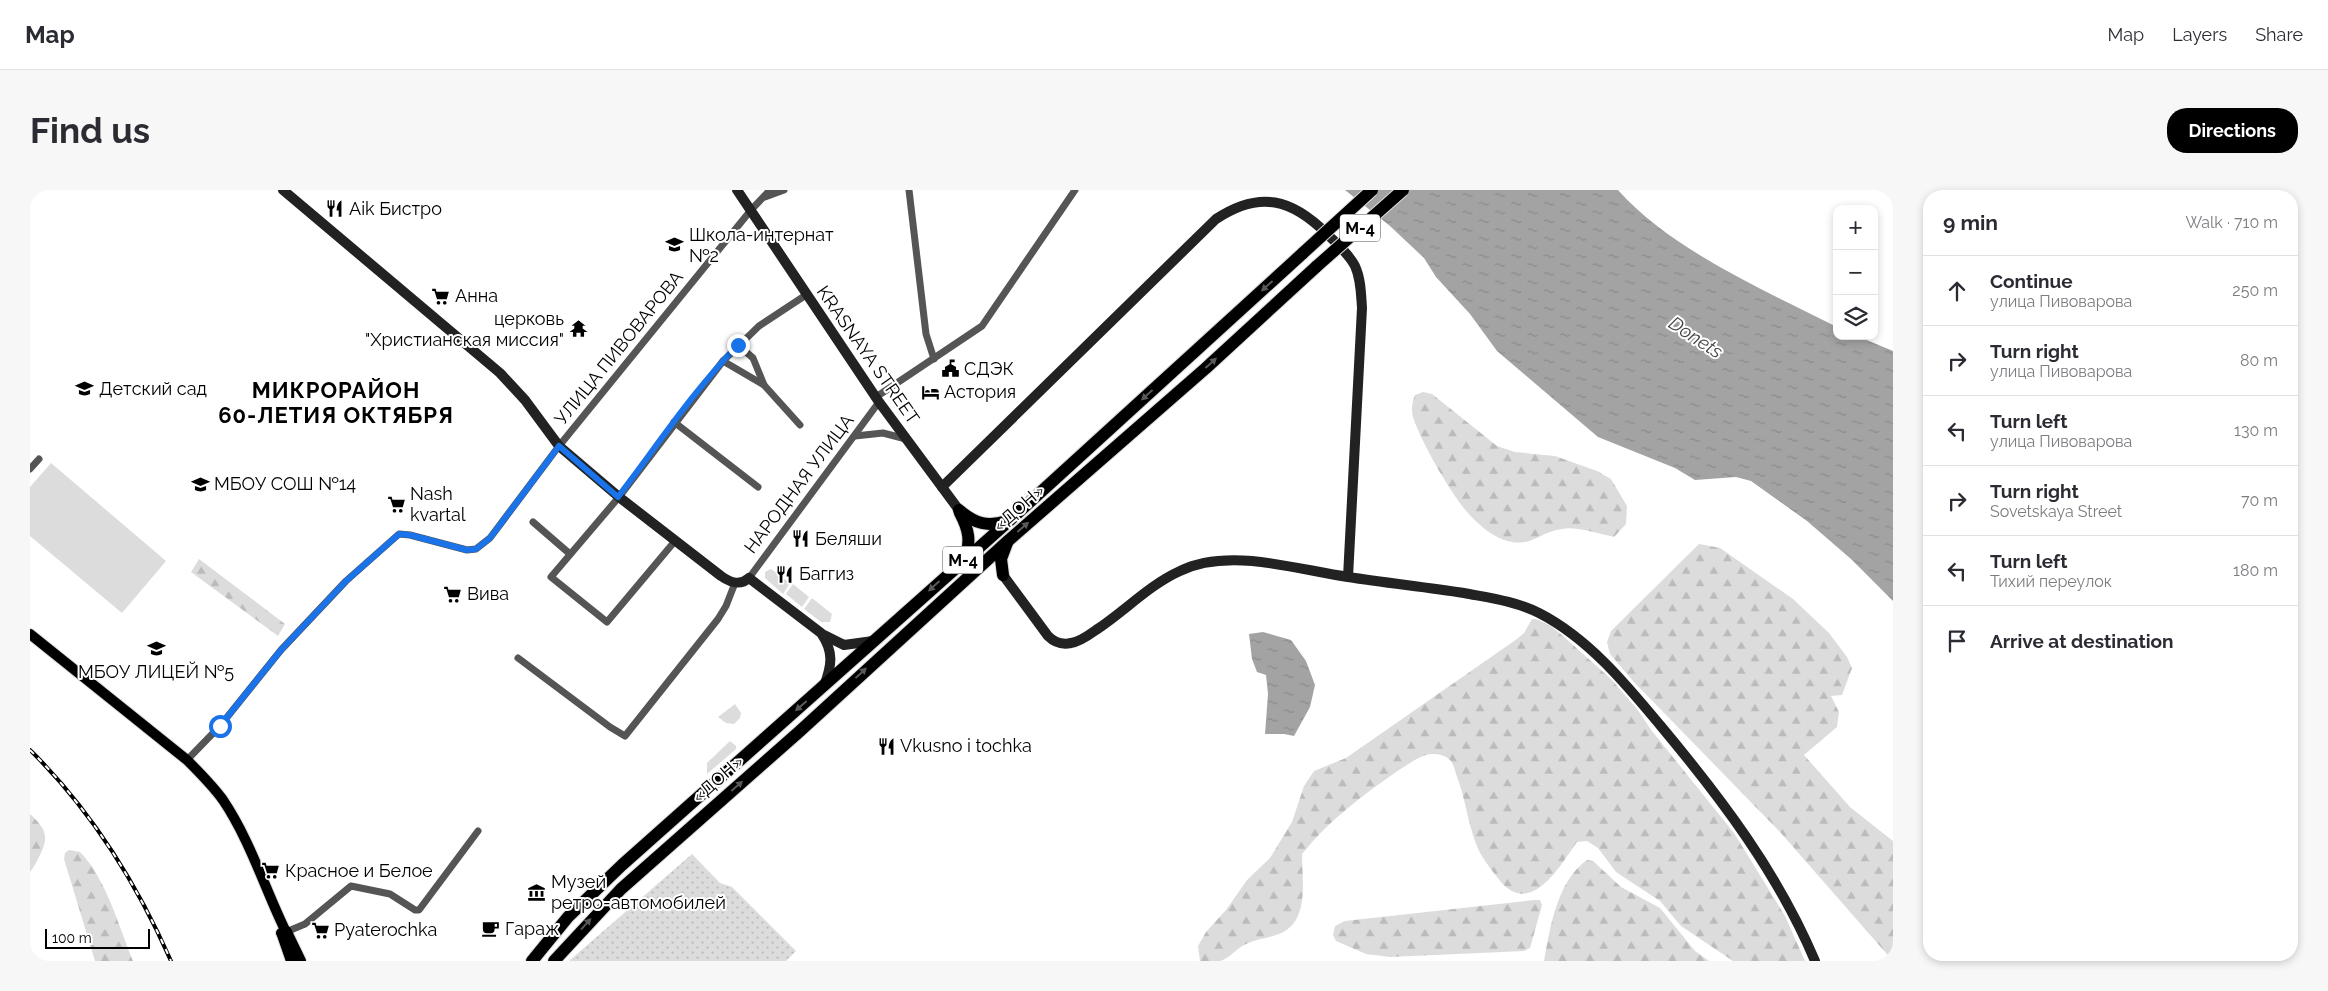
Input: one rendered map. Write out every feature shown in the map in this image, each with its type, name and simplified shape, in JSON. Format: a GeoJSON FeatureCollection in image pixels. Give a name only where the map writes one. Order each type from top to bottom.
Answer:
{"type":"FeatureCollection","features":[{"type":"Feature","properties":{"kind":"highway","name":"«ДОН»"},"geometry":{"type":"LineString","coordinates":[[532,961],[568,917],[688,804],[824,687],[1372,190]]}},
{"type":"Feature","properties":{"kind":"highway","name":"«ДОН»"},"geometry":{"type":"LineString","coordinates":[[554,961],[621,889],[800,731],[1008,540],[1206,368],[1403,190]]}},
{"type":"Feature","properties":{"kind":"highway"},"geometry":{"type":"LineString","coordinates":[[959,510],[970,519],[982,524],[997,524],[1010,520]]}},
{"type":"Feature","properties":{"kind":"highway"},"geometry":{"type":"LineString","coordinates":[[959,510],[969,532],[969,547],[965,559]]}},
{"type":"Feature","properties":{"kind":"highway"},"geometry":{"type":"LineString","coordinates":[[1003,575],[1002,559],[1008,540]]}},
{"type":"Feature","properties":{"kind":"highway"},"geometry":{"type":"LineString","coordinates":[[974,572],[989,568],[1003,575]]}},
{"type":"Feature","properties":{"kind":"highway"},"geometry":{"type":"LineString","coordinates":[[521,961],[568,917]]}},
{"type":"Feature","properties":{"kind":"highway"},"geometry":{"type":"LineString","coordinates":[[284,932],[296,961]]}},
{"type":"Feature","properties":{"kind":"highway"},"geometry":{"type":"LineString","coordinates":[[284,932],[300,961]]}},
{"type":"Feature","properties":{"kind":"main road"},"geometry":{"type":"LineString","coordinates":[[283,190],[500,373],[525,400],[559,446],[618,497],[675,541],[721,576],[742,581],[821,633],[844,645],[874,640]]}},
{"type":"Feature","properties":{"kind":"main road","name":"KRASNAYA STREET"},"geometry":{"type":"LineString","coordinates":[[737,190],[878,400],[959,510]]}},
{"type":"Feature","properties":{"kind":"main road"},"geometry":{"type":"LineString","coordinates":[[942,487],[1216,219],[1232,208],[1248,201],[1260,199],[1277,200],[1304,213],[1348,255],[1355,266],[1360,284],[1362,308],[1348,577]]}},
{"type":"Feature","properties":{"kind":"main road"},"geometry":{"type":"LineString","coordinates":[[1003,575],[1048,636],[1054,641],[1070,644],[1105,624],[1170,576],[1197,564],[1225,560],[1261,562],[1510,602],[1539,613],[1572,634],[1631,690],[1690,760],[1773,875],[1795,916],[1815,961]]}},
{"type":"Feature","properties":{"kind":"main road"},"geometry":{"type":"LineString","coordinates":[[821,633],[830,648],[832,657],[824,687]]}},
{"type":"Feature","properties":{"kind":"main road"},"geometry":{"type":"LineString","coordinates":[[30,634],[188,760],[208,781],[228,809],[269,896],[284,932],[291,961]]}},
{"type":"Feature","properties":{"kind":"street","name":"УЛИЦА ПИВОВАРОВА"},"geometry":{"type":"LineString","coordinates":[[188,760],[220,726],[281,650],[346,581],[389,541],[399,534],[410,535],[467,550],[476,549],[492,535],[559,446],[751,210],[770,190]]}},
{"type":"Feature","properties":{"kind":"street"},"geometry":{"type":"LineString","coordinates":[[763,198],[784,190]]}},
{"type":"Feature","properties":{"kind":"street"},"geometry":{"type":"LineString","coordinates":[[909,190],[926,334],[934,359]]}},
{"type":"Feature","properties":{"kind":"street"},"geometry":{"type":"LineString","coordinates":[[878,400],[982,326],[1073,191]]}},
{"type":"Feature","properties":{"kind":"street"},"geometry":{"type":"LineString","coordinates":[[675,541],[607,622],[551,577],[618,497],[722,361],[759,326],[806,295]]}},
{"type":"Feature","properties":{"kind":"street"},"geometry":{"type":"LineString","coordinates":[[738,345],[753,358],[764,385]]}},
{"type":"Feature","properties":{"kind":"street"},"geometry":{"type":"LineString","coordinates":[[722,361],[764,385],[800,425]]}},
{"type":"Feature","properties":{"kind":"street","name":"НАРОДНАЯ УЛИЦА"},"geometry":{"type":"LineString","coordinates":[[518,658],[610,727],[625,736],[718,619],[742,581],[855,436],[878,400]]}},
{"type":"Feature","properties":{"kind":"street"},"geometry":{"type":"LineString","coordinates":[[674,422],[758,486]]}},
{"type":"Feature","properties":{"kind":"street"},"geometry":{"type":"LineString","coordinates":[[855,436],[883,433],[907,439]]}},
{"type":"Feature","properties":{"kind":"street"},"geometry":{"type":"LineString","coordinates":[[30,469],[39,459]]}},
{"type":"Feature","properties":{"kind":"street"},"geometry":{"type":"LineString","coordinates":[[533,522],[570,554]]}},
{"type":"Feature","properties":{"kind":"street"},"geometry":{"type":"LineString","coordinates":[[284,932],[305,924],[351,886],[390,894],[413,909],[419,910],[478,831]]}},
{"type":"Feature","properties":{"kind":"green space"},"geometry":{"type":"Polygon","coordinates":[[[1423,392],[1432,394],[1497,446],[1515,452],[1555,456],[1597,471],[1611,479],[1627,506],[1626,524],[1614,537],[1567,528],[1528,541],[1514,542],[1499,538],[1489,532],[1468,513],[1445,481],[1417,428],[1413,417],[1413,403],[1415,395],[1423,392]]]}},
{"type":"Feature","properties":{"kind":"green space"},"geometry":{"type":"Polygon","coordinates":[[[51,463],[166,561],[122,613],[30,536],[30,487],[51,463]]]}},
{"type":"Feature","properties":{"kind":"green space"},"geometry":{"type":"Polygon","coordinates":[[[1699,544],[1720,548],[1793,599],[1829,633],[1847,657],[1852,668],[1842,695],[1831,696],[1839,712],[1837,727],[1804,755],[1850,807],[1893,841],[1893,961],[1780,832],[1633,681],[1610,654],[1607,642],[1611,631],[1699,544]]]}},
{"type":"Feature","properties":{"kind":"green space"},"geometry":{"type":"Polygon","coordinates":[[[199,559],[285,624],[278,636],[191,572],[199,559]]]}},
{"type":"Feature","properties":{"kind":"green space"},"geometry":{"type":"Polygon","coordinates":[[[771,569],[790,583],[783,594],[765,578],[765,572],[771,569]]]}},
{"type":"Feature","properties":{"kind":"green space"},"geometry":{"type":"Polygon","coordinates":[[[793,584],[809,597],[802,607],[786,594],[793,584]]]}},
{"type":"Feature","properties":{"kind":"green space"},"geometry":{"type":"Polygon","coordinates":[[[812,598],[832,614],[830,622],[821,622],[804,609],[812,598]]]}},
{"type":"Feature","properties":{"kind":"green space"},"geometry":{"type":"Polygon","coordinates":[[[1532,619],[1551,626],[1563,636],[1611,679],[1637,709],[1652,731],[1734,833],[1785,916],[1805,961],[1733,961],[1681,926],[1660,901],[1616,872],[1598,848],[1587,841],[1577,842],[1554,874],[1534,891],[1524,894],[1513,891],[1501,882],[1479,851],[1452,763],[1445,756],[1432,754],[1422,756],[1412,762],[1360,798],[1323,830],[1302,854],[1302,900],[1296,920],[1289,928],[1279,934],[1246,944],[1223,960],[1200,961],[1198,946],[1206,932],[1226,910],[1247,880],[1270,858],[1292,822],[1304,786],[1314,771],[1346,758],[1517,639],[1524,633],[1532,619]]]}},
{"type":"Feature","properties":{"kind":"green space"},"geometry":{"type":"Polygon","coordinates":[[[735,704],[741,713],[740,718],[734,724],[726,723],[718,717],[735,704]]]}},
{"type":"Feature","properties":{"kind":"green space"},"geometry":{"type":"Polygon","coordinates":[[[730,741],[736,746],[736,749],[707,774],[707,763],[730,741]]]}},
{"type":"Feature","properties":{"kind":"green space"},"geometry":{"type":"Polygon","coordinates":[[[30,814],[42,828],[45,843],[30,872],[30,814]]]}},
{"type":"Feature","properties":{"kind":"green space"},"geometry":{"type":"Polygon","coordinates":[[[69,850],[80,852],[97,875],[105,889],[133,961],[95,961],[64,859],[65,853],[69,850]]]}},
{"type":"Feature","properties":{"kind":"green space"},"geometry":{"type":"Polygon","coordinates":[[[692,854],[720,883],[732,887],[796,951],[786,961],[569,961],[692,854]]]}},
{"type":"Feature","properties":{"kind":"green space"},"geometry":{"type":"Polygon","coordinates":[[[1587,860],[1593,861],[1621,887],[1660,908],[1695,951],[1709,961],[1544,961],[1556,906],[1568,880],[1587,860]]]}},
{"type":"Feature","properties":{"kind":"green space"},"geometry":{"type":"Polygon","coordinates":[[[1540,900],[1542,905],[1530,948],[1524,951],[1390,957],[1366,954],[1336,941],[1333,935],[1335,926],[1345,921],[1540,900]]]}},
{"type":"Feature","properties":{"kind":"water","name":"Donets"},"geometry":{"type":"Polygon","coordinates":[[[1345,190],[1618,190],[1640,212],[1692,250],[1750,284],[1833,325],[1833,340],[1867,340],[1893,351],[1893,601],[1851,559],[1807,521],[1751,481],[1736,477],[1695,480],[1675,468],[1598,437],[1497,351],[1470,314],[1436,277],[1424,258],[1390,226],[1345,190]]]}},
{"type":"Feature","properties":{"kind":"water"},"geometry":{"type":"Polygon","coordinates":[[[1263,632],[1291,640],[1306,661],[1315,685],[1310,707],[1294,736],[1265,734],[1268,694],[1266,675],[1257,672],[1252,659],[1249,634],[1263,632]]]}},
{"type":"Feature","properties":{"kind":"railway"},"geometry":{"type":"LineString","coordinates":[[30,750],[73,797],[92,822],[143,904],[171,961]]}},
{"type":"Feature","properties":{"kind":"place","name":"Aik Бистро"},"geometry":{"type":"Point","coordinates":[335,209]}},
{"type":"Feature","properties":{"kind":"place","name":"Школа-интернат №2"},"geometry":{"type":"Point","coordinates":[675,245]}},
{"type":"Feature","properties":{"kind":"place","name":"Анна"},"geometry":{"type":"Point","coordinates":[441,296]}},
{"type":"Feature","properties":{"kind":"place","name":"церковь \"Христианская миссия\""},"geometry":{"type":"Point","coordinates":[578,329]}},
{"type":"Feature","properties":{"kind":"place","name":"СДЭК"},"geometry":{"type":"Point","coordinates":[950,369]}},
{"type":"Feature","properties":{"kind":"place","name":"Детский сад"},"geometry":{"type":"Point","coordinates":[85,389]}},
{"type":"Feature","properties":{"kind":"place","name":"Астория"},"geometry":{"type":"Point","coordinates":[930,392]}},
{"type":"Feature","properties":{"kind":"place","name":"МБОУ СОШ №14"},"geometry":{"type":"Point","coordinates":[200,484]}},
{"type":"Feature","properties":{"kind":"place","name":"Nash kvartal"},"geometry":{"type":"Point","coordinates":[396,504]}},
{"type":"Feature","properties":{"kind":"place","name":"Беляши"},"geometry":{"type":"Point","coordinates":[801,539]}},
{"type":"Feature","properties":{"kind":"place","name":"Баггиз"},"geometry":{"type":"Point","coordinates":[785,574]}},
{"type":"Feature","properties":{"kind":"place","name":"Вива"},"geometry":{"type":"Point","coordinates":[453,594]}},
{"type":"Feature","properties":{"kind":"place","name":"МБОУ ЛИЦЕЙ №5"},"geometry":{"type":"Point","coordinates":[156,649]}},
{"type":"Feature","properties":{"kind":"place","name":"Vkusno i tochka"},"geometry":{"type":"Point","coordinates":[886,746]}},
{"type":"Feature","properties":{"kind":"place","name":"Красное и Белое"},"geometry":{"type":"Point","coordinates":[271,871]}},
{"type":"Feature","properties":{"kind":"place","name":"Музей ретро-автомобилей"},"geometry":{"type":"Point","coordinates":[537,892]}},
{"type":"Feature","properties":{"kind":"place","name":"Гараж"},"geometry":{"type":"Point","coordinates":[491,929]}},
{"type":"Feature","properties":{"kind":"place","name":"Pyaterochka"},"geometry":{"type":"Point","coordinates":[320,930]}},
{"type":"Feature","properties":{"kind":"district","name":"МИКРОРАЙОН 60-ЛЕТИЯ ОКТЯБРЯ"},"geometry":{"type":"Point","coordinates":[336,402]}},
{"type":"Feature","properties":{"kind":"route"},"geometry":{"type":"LineString","coordinates":[[220,726],[281,650],[346,581],[399,534],[410,535],[467,550],[476,549],[490,538],[559,446],[618,497],[722,361],[738,345]]}}]}
